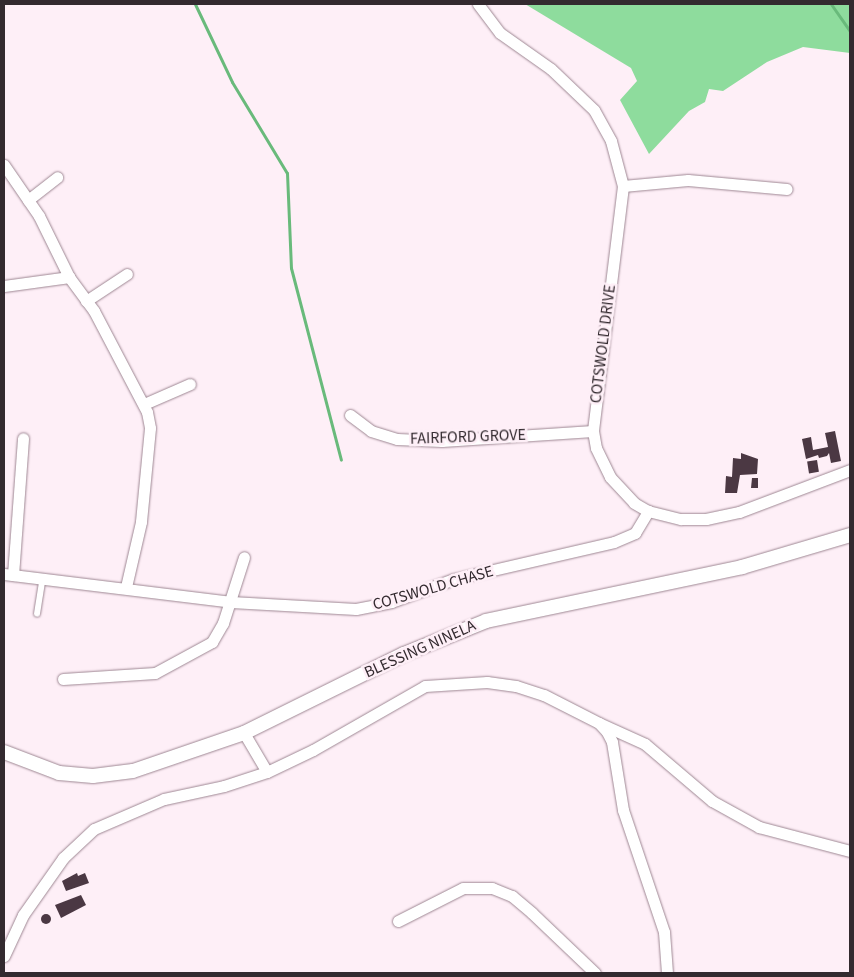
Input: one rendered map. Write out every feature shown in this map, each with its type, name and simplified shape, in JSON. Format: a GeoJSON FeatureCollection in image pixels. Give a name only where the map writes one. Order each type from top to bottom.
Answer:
{"type":"FeatureCollection","features":[{"type":"Feature","properties":{"kind":"street","name":"COTSWOLD DRIVE"},"geometry":{"type":"LineString","coordinates":[[478,4],[500,34],[551,69],[594,110],[612,141],[623,186],[593,431],[596,448],[610,477],[629,499],[648,511],[680,519],[722,517],[850,470]]}},
{"type":"Feature","properties":{"kind":"street"},"geometry":{"type":"LineString","coordinates":[[4,165],[28,200],[70,277],[86,300],[144,404],[150,428],[141,522],[126,587]]}},
{"type":"Feature","properties":{"kind":"street"},"geometry":{"type":"LineString","coordinates":[[28,200],[57,178]]}},
{"type":"Feature","properties":{"kind":"street"},"geometry":{"type":"LineString","coordinates":[[623,186],[688,180],[787,190]]}},
{"type":"Feature","properties":{"kind":"street"},"geometry":{"type":"LineString","coordinates":[[86,300],[127,274]]}},
{"type":"Feature","properties":{"kind":"street"},"geometry":{"type":"LineString","coordinates":[[4,286],[70,277]]}},
{"type":"Feature","properties":{"kind":"street"},"geometry":{"type":"LineString","coordinates":[[144,404],[190,384]]}},
{"type":"Feature","properties":{"kind":"street","name":"FAIRFORD GROVE"},"geometry":{"type":"LineString","coordinates":[[350,415],[371,432],[397,439],[442,441],[593,431]]}},
{"type":"Feature","properties":{"kind":"street"},"geometry":{"type":"LineString","coordinates":[[8,574],[23,438]]}},
{"type":"Feature","properties":{"kind":"street","name":"COTSWOLD CHASE"},"geometry":{"type":"LineString","coordinates":[[8,574],[126,587],[231,602],[356,609],[391,602],[454,579],[614,542],[635,533],[648,511]]}},
{"type":"Feature","properties":{"kind":"street","name":"BLESSING NINELA"},"geometry":{"type":"LineString","coordinates":[[4,752],[59,773],[93,776],[133,771],[244,733],[404,654],[486,621],[742,567],[850,535]]}},
{"type":"Feature","properties":{"kind":"street"},"geometry":{"type":"LineString","coordinates":[[63,679],[155,673],[212,642],[231,602],[244,556]]}},
{"type":"Feature","properties":{"kind":"street"},"geometry":{"type":"LineString","coordinates":[[4,956],[23,915],[63,858],[94,829],[164,799],[224,786],[267,772],[313,750],[401,697],[425,686],[460,682],[516,686],[544,695],[645,744],[712,802],[759,827],[850,851]]}},
{"type":"Feature","properties":{"kind":"street"},"geometry":{"type":"LineString","coordinates":[[599,723],[612,742],[623,810],[664,932],[667,973]]}},
{"type":"Feature","properties":{"kind":"street"},"geometry":{"type":"LineString","coordinates":[[244,733],[267,772]]}},
{"type":"Feature","properties":{"kind":"street"},"geometry":{"type":"LineString","coordinates":[[398,921],[463,888],[492,888],[512,896],[532,912],[595,973]]}},
{"type":"Feature","properties":{"kind":"lane"},"geometry":{"type":"LineString","coordinates":[[37,614],[43,578]]}},
{"type":"Feature","properties":{"kind":"green space"},"geometry":{"type":"Polygon","coordinates":[[[525,4],[850,4],[850,53],[803,47],[767,62],[723,91],[709,89],[705,102],[689,111],[649,154],[620,100],[637,81],[631,68],[525,4]]]}},
{"type":"Feature","properties":{"kind":"building"},"geometry":{"type":"Polygon","coordinates":[[[835,431],[841,461],[831,463],[829,453],[827,456],[819,458],[818,455],[806,459],[802,439],[811,437],[813,450],[828,447],[825,433],[835,431]]]}},
{"type":"Feature","properties":{"kind":"building"},"geometry":{"type":"Polygon","coordinates":[[[741,453],[758,459],[757,474],[740,475],[737,493],[725,493],[726,476],[732,477],[733,458],[741,459],[741,453]]]}},
{"type":"Feature","properties":{"kind":"building"},"geometry":{"type":"Polygon","coordinates":[[[817,460],[819,472],[809,473],[807,462],[817,460]]]}},
{"type":"Feature","properties":{"kind":"building"},"geometry":{"type":"Polygon","coordinates":[[[752,478],[758,478],[758,488],[751,488],[752,478]]]}},
{"type":"Feature","properties":{"kind":"building"},"geometry":{"type":"Polygon","coordinates":[[[77,873],[78,876],[85,873],[89,883],[66,891],[62,881],[77,873]]]}},
{"type":"Feature","properties":{"kind":"building"},"geometry":{"type":"Polygon","coordinates":[[[81,895],[86,905],[61,918],[55,905],[81,895]]]}},
{"type":"Feature","properties":{"kind":"building"},"geometry":{"type":"Polygon","coordinates":[[[44,914],[48,914],[51,919],[50,923],[44,924],[41,921],[41,917],[44,914]]]}},
{"type":"Feature","properties":{"kind":"waterway"},"geometry":{"type":"LineString","coordinates":[[195,4],[232,82],[287,173],[291,268],[341,460]]}},
{"type":"Feature","properties":{"kind":"waterway"},"geometry":{"type":"LineString","coordinates":[[831,4],[850,31]]}}]}
